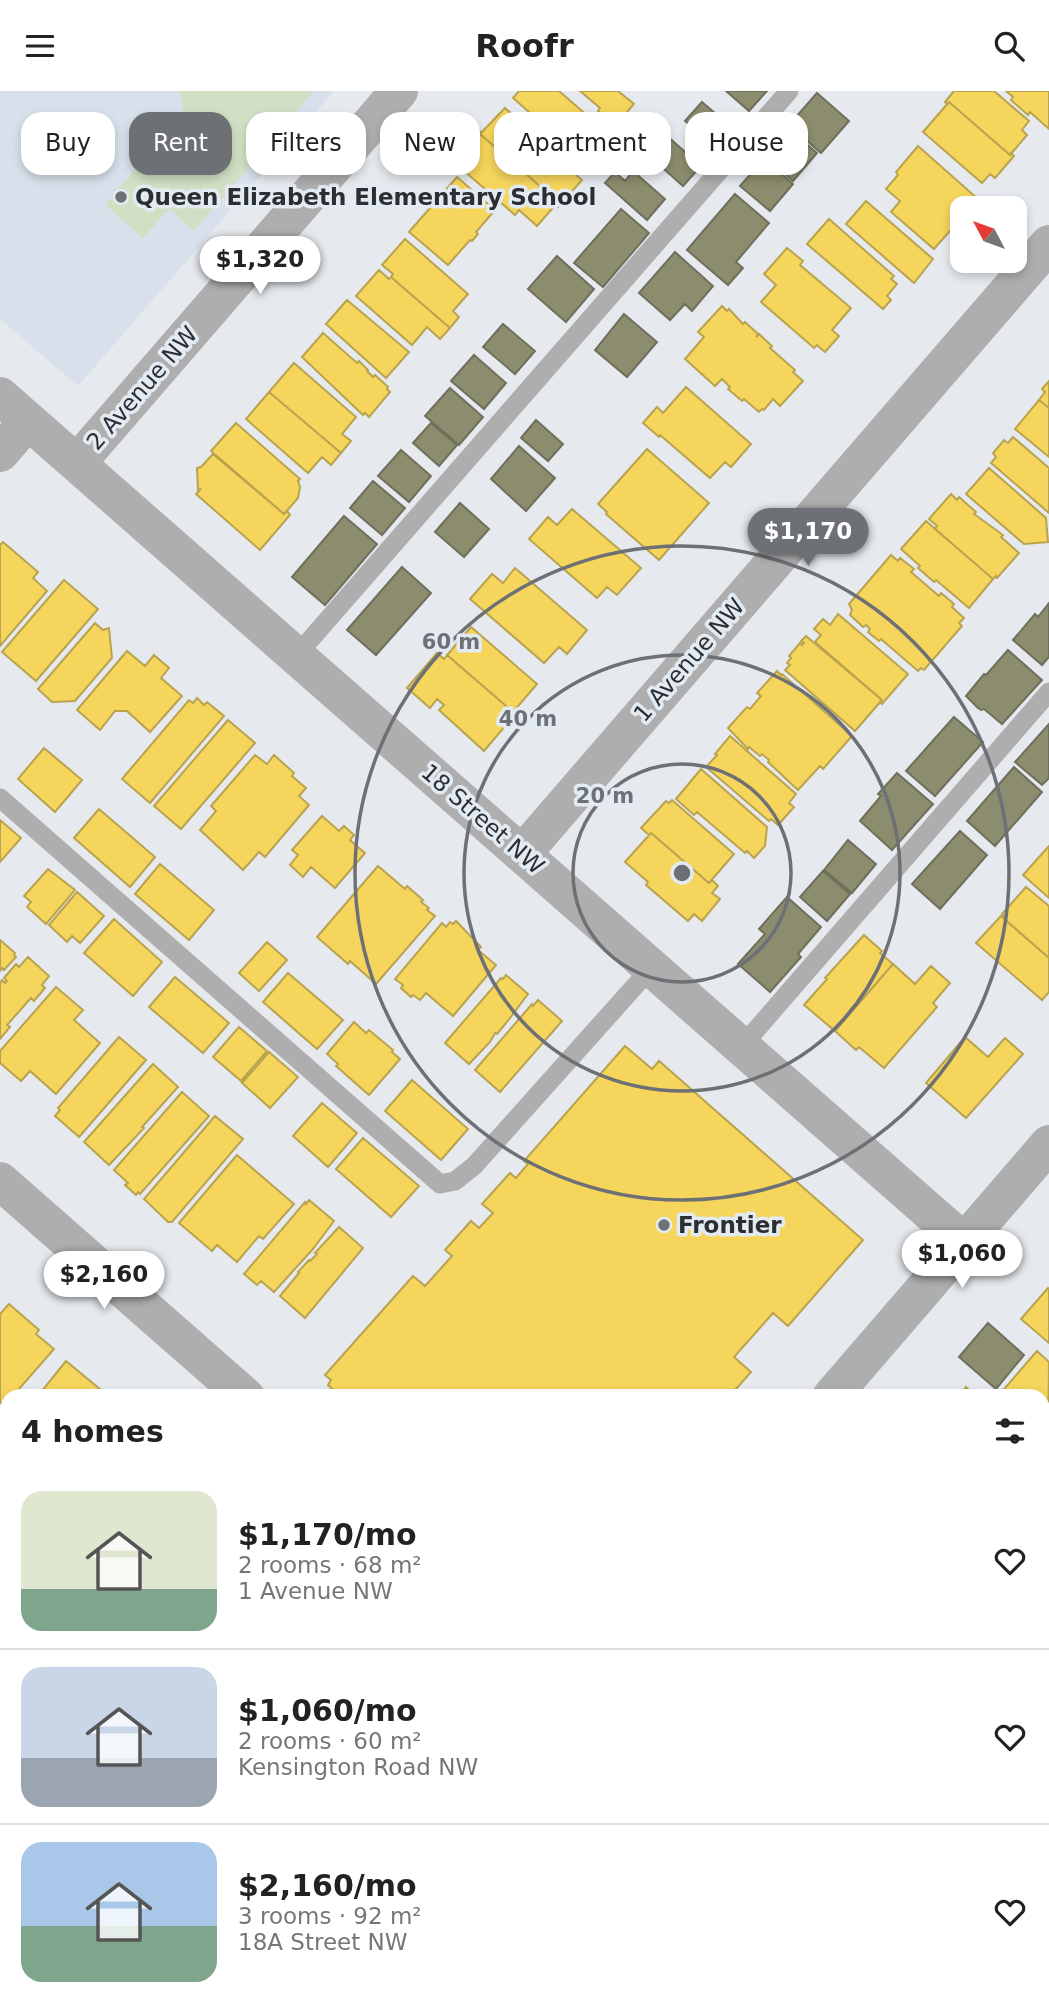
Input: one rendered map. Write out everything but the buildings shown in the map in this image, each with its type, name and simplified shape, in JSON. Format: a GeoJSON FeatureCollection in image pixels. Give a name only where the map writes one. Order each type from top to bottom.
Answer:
{"type":"FeatureCollection","features":[{"type":"Feature","properties":{"kind":"street","name":"2 Avenue NW"},"geometry":{"type":"LineString","coordinates":[[77,463],[399,91]]}},
{"type":"Feature","properties":{"kind":"street","name":"1 Avenue NW"},"geometry":{"type":"LineString","coordinates":[[522,854],[1049,244]]}},
{"type":"Feature","properties":{"kind":"street","name":"18 Street NW"},"geometry":{"type":"LineString","coordinates":[[0,396],[964,1242]]}},
{"type":"Feature","properties":{"kind":"street"},"geometry":{"type":"LineString","coordinates":[[0,453],[28,421]]}},
{"type":"Feature","properties":{"kind":"street"},"geometry":{"type":"LineString","coordinates":[[838,1389],[1049,1145]]}},
{"type":"Feature","properties":{"kind":"street"},"geometry":{"type":"LineString","coordinates":[[0,1181],[237,1389]]}},
{"type":"Feature","properties":{"kind":"lane"},"geometry":{"type":"LineString","coordinates":[[296,656],[789,91]]}},
{"type":"Feature","properties":{"kind":"lane"},"geometry":{"type":"LineString","coordinates":[[742,1046],[1049,692]]}},
{"type":"Feature","properties":{"kind":"lane"},"geometry":{"type":"LineString","coordinates":[[0,798],[440,1184],[455,1181],[474,1166],[652,967]]}},
{"type":"Feature","properties":{"kind":"shaded area","name":"Queen Elizabeth Elementary School"},"geometry":{"type":"Polygon","coordinates":[[[0,91],[334,91],[316,112],[246,112],[246,175],[261,175],[78,386],[0,319],[0,91]]]}},
{"type":"Feature","properties":{"kind":"green space"},"geometry":{"type":"Polygon","coordinates":[[[176,91],[314,91],[296,112],[246,112],[246,170],[194,231],[169,209],[143,238],[105,205],[130,175],[232,175],[232,112],[183,112],[182,96],[176,91]]]}},
{"type":"Feature","properties":{"kind":"place","name":"Queen Elizabeth Elementary School"},"geometry":{"type":"Point","coordinates":[121,197]}},
{"type":"Feature","properties":{"kind":"place","name":"Frontier"},"geometry":{"type":"Point","coordinates":[664,1225]}}]}
